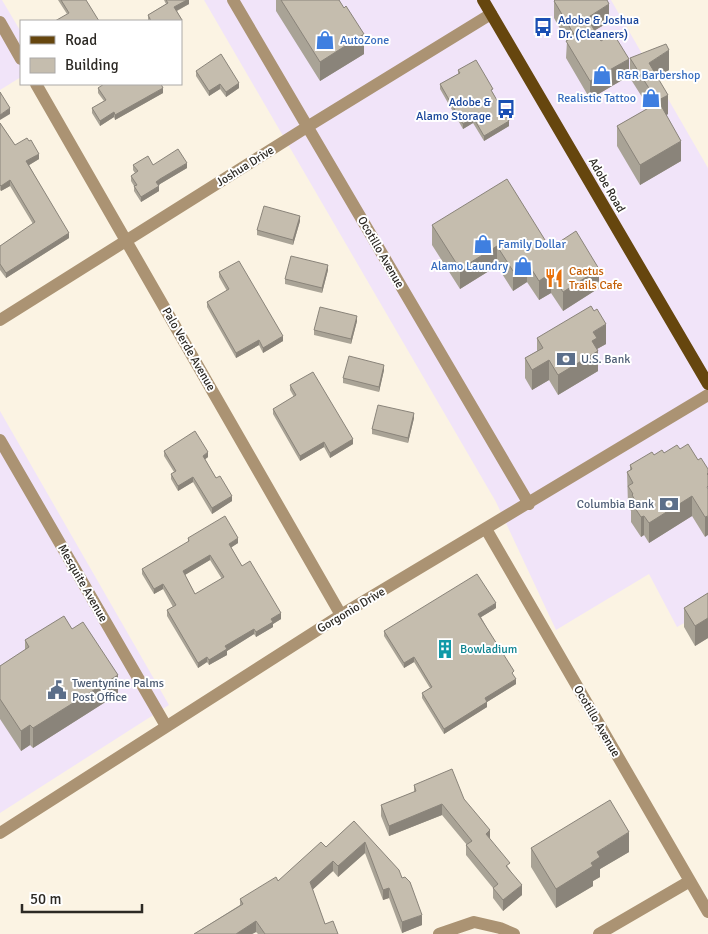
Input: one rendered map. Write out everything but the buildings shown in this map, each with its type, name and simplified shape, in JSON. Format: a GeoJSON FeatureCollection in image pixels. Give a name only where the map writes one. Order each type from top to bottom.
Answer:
{"type":"FeatureCollection","features":[{"type":"Feature","properties":{"kind":"main road","name":"Adobe Road"},"geometry":{"type":"LineString","coordinates":[[482,0],[708,384]]}},
{"type":"Feature","properties":{"kind":"street","name":"Ocotillo Avenue"},"geometry":{"type":"LineString","coordinates":[[233,0],[529,504]]}},
{"type":"Feature","properties":{"kind":"street","name":"Joshua Drive"},"geometry":{"type":"LineString","coordinates":[[0,320],[491,14]]}},
{"type":"Feature","properties":{"kind":"street"},"geometry":{"type":"LineString","coordinates":[[0,22],[20,57]]}},
{"type":"Feature","properties":{"kind":"street","name":"Palo Verde Avenue"},"geometry":{"type":"LineString","coordinates":[[37,85],[341,615]]}},
{"type":"Feature","properties":{"kind":"street","name":"Gorgonio Drive"},"geometry":{"type":"LineString","coordinates":[[0,833],[341,615],[708,395]]}},
{"type":"Feature","properties":{"kind":"street","name":"Mesquite Avenue"},"geometry":{"type":"LineString","coordinates":[[0,440],[166,726]]}},
{"type":"Feature","properties":{"kind":"street","name":"Ocotillo Avenue"},"geometry":{"type":"LineString","coordinates":[[486,529],[708,912]]}},
{"type":"Feature","properties":{"kind":"street"},"geometry":{"type":"LineString","coordinates":[[599,934],[690,880]]}},
{"type":"Feature","properties":{"kind":"street"},"geometry":{"type":"LineString","coordinates":[[439,934],[474,922],[500,928],[514,934]]}},
{"type":"Feature","properties":{"kind":"shaded area"},"geometry":{"type":"Polygon","coordinates":[[[0,0],[2,0],[20,30],[20,78],[0,90],[0,0]]]}},
{"type":"Feature","properties":{"kind":"shaded area"},"geometry":{"type":"Polygon","coordinates":[[[204,0],[611,0],[708,168],[708,610],[677,627],[649,574],[556,630],[496,502],[204,0]]]}},
{"type":"Feature","properties":{"kind":"shaded area"},"geometry":{"type":"Polygon","coordinates":[[[0,411],[169,705],[0,813],[0,411]]]}},
{"type":"Feature","properties":{"kind":"place","name":"Adobe & Joshua Dr. (Cleaners)"},"geometry":{"type":"Point","coordinates":[543,27]}},
{"type":"Feature","properties":{"kind":"place","name":"AutoZone"},"geometry":{"type":"Point","coordinates":[325,40]}},
{"type":"Feature","properties":{"kind":"place","name":"R&R Barbershop"},"geometry":{"type":"Point","coordinates":[602,75]}},
{"type":"Feature","properties":{"kind":"place","name":"Realistic Tattoo"},"geometry":{"type":"Point","coordinates":[651,98]}},
{"type":"Feature","properties":{"kind":"place","name":"Adobe & Alamo Storage"},"geometry":{"type":"Point","coordinates":[506,109]}},
{"type":"Feature","properties":{"kind":"place","name":"Family Dollar"},"geometry":{"type":"Point","coordinates":[483,244]}},
{"type":"Feature","properties":{"kind":"place","name":"Alamo Laundry"},"geometry":{"type":"Point","coordinates":[523,266]}},
{"type":"Feature","properties":{"kind":"place","name":"Cactus Trails Cafe"},"geometry":{"type":"Point","coordinates":[554,278]}},
{"type":"Feature","properties":{"kind":"place","name":"U.S. Bank"},"geometry":{"type":"Point","coordinates":[566,359]}},
{"type":"Feature","properties":{"kind":"place","name":"Columbia Bank"},"geometry":{"type":"Point","coordinates":[669,504]}},
{"type":"Feature","properties":{"kind":"place","name":"Bowladium"},"geometry":{"type":"Point","coordinates":[445,649]}},
{"type":"Feature","properties":{"kind":"place","name":"Twentynine Palms Post Office"},"geometry":{"type":"Point","coordinates":[57,690]}}]}
